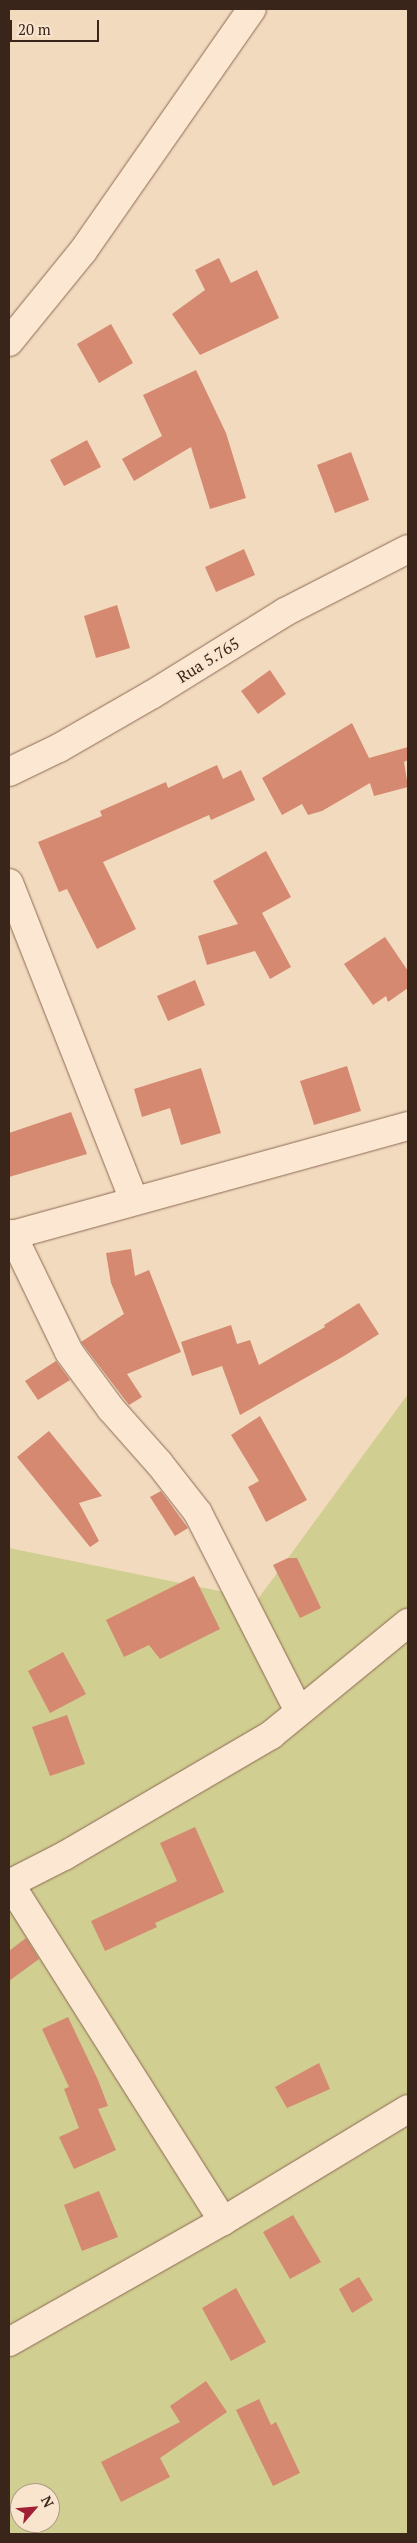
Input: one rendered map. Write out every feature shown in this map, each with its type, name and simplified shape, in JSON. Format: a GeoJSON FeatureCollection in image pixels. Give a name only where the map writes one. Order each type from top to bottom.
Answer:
{"type":"FeatureCollection","features":[{"type":"Feature","properties":{"kind":"street"},"geometry":{"type":"LineString","coordinates":[[9,342],[83,252],[243,12]]}},
{"type":"Feature","properties":{"kind":"street","name":"Rua 5.765"},"geometry":{"type":"LineString","coordinates":[[9,772],[59,748],[153,694],[285,612],[408,549]]}},
{"type":"Feature","properties":{"kind":"street"},"geometry":{"type":"LineString","coordinates":[[9,883],[134,1200]]}},
{"type":"Feature","properties":{"kind":"street"},"geometry":{"type":"LineString","coordinates":[[299,1711],[198,1513],[159,1463],[111,1409],[68,1352],[11,1235],[134,1200],[320,1152],[408,1126]]}},
{"type":"Feature","properties":{"kind":"street"},"geometry":{"type":"LineString","coordinates":[[223,2221],[10,1884],[64,1856],[232,1759],[270,1734],[408,1623]]}},
{"type":"Feature","properties":{"kind":"street"},"geometry":{"type":"LineString","coordinates":[[9,2342],[223,2221],[408,2109]]}},
{"type":"Feature","properties":{"kind":"shaded area"},"geometry":{"type":"Polygon","coordinates":[[[408,1394],[408,2534],[9,2534],[9,1548],[258,1599],[408,1394]]]}},
{"type":"Feature","properties":{"kind":"building"},"geometry":{"type":"Polygon","coordinates":[[[219,258],[231,283],[257,270],[279,318],[200,355],[172,314],[205,290],[195,270],[219,258]]]}},
{"type":"Feature","properties":{"kind":"building"},"geometry":{"type":"Polygon","coordinates":[[[111,324],[133,363],[99,383],[77,344],[111,324]]]}},
{"type":"Feature","properties":{"kind":"building"},"geometry":{"type":"Polygon","coordinates":[[[196,370],[226,433],[246,498],[210,509],[191,447],[134,481],[122,459],[162,436],[143,395],[196,370]]]}},
{"type":"Feature","properties":{"kind":"building"},"geometry":{"type":"Polygon","coordinates":[[[87,440],[101,467],[64,486],[50,460],[87,440]]]}},
{"type":"Feature","properties":{"kind":"building"},"geometry":{"type":"Polygon","coordinates":[[[351,452],[369,500],[335,513],[317,465],[351,452]]]}},
{"type":"Feature","properties":{"kind":"building"},"geometry":{"type":"Polygon","coordinates":[[[244,549],[255,575],[216,592],[205,567],[244,549]]]}},
{"type":"Feature","properties":{"kind":"building"},"geometry":{"type":"Polygon","coordinates":[[[117,605],[130,648],[96,658],[84,616],[117,605]]]}},
{"type":"Feature","properties":{"kind":"building"},"geometry":{"type":"Polygon","coordinates":[[[270,670],[286,694],[258,714],[241,691],[270,670]]]}},
{"type":"Feature","properties":{"kind":"building"},"geometry":{"type":"Polygon","coordinates":[[[352,723],[369,758],[408,747],[408,760],[404,762],[408,787],[374,796],[370,783],[322,811],[308,815],[302,804],[282,815],[262,778],[352,723]]]}},
{"type":"Feature","properties":{"kind":"building"},"geometry":{"type":"Polygon","coordinates":[[[217,765],[223,779],[241,770],[255,800],[211,820],[209,815],[103,862],[136,929],[97,949],[67,889],[59,892],[38,842],[102,816],[100,811],[166,782],[168,788],[217,765]]]}},
{"type":"Feature","properties":{"kind":"building"},"geometry":{"type":"Polygon","coordinates":[[[266,851],[291,897],[262,913],[291,967],[270,979],[255,951],[207,965],[198,936],[238,924],[213,881],[266,851]]]}},
{"type":"Feature","properties":{"kind":"building"},"geometry":{"type":"Polygon","coordinates":[[[385,937],[408,971],[408,988],[388,1002],[386,996],[373,1005],[344,964],[385,937]]]}},
{"type":"Feature","properties":{"kind":"building"},"geometry":{"type":"Polygon","coordinates":[[[195,980],[205,1005],[168,1021],[157,996],[195,980]]]}},
{"type":"Feature","properties":{"kind":"building"},"geometry":{"type":"Polygon","coordinates":[[[347,1066],[361,1111],[314,1125],[300,1081],[347,1066]]]}},
{"type":"Feature","properties":{"kind":"building"},"geometry":{"type":"Polygon","coordinates":[[[201,1068],[221,1133],[181,1145],[170,1108],[142,1117],[134,1089],[201,1068]]]}},
{"type":"Feature","properties":{"kind":"building"},"geometry":{"type":"Polygon","coordinates":[[[71,1112],[87,1154],[9,1177],[9,1133],[71,1112]]]}},
{"type":"Feature","properties":{"kind":"building"},"geometry":{"type":"Polygon","coordinates":[[[131,1249],[135,1276],[149,1270],[181,1352],[127,1374],[142,1397],[129,1405],[81,1342],[124,1314],[111,1283],[106,1253],[131,1249]]]}},
{"type":"Feature","properties":{"kind":"building"},"geometry":{"type":"Polygon","coordinates":[[[359,1303],[379,1334],[240,1415],[222,1366],[192,1376],[181,1342],[231,1325],[237,1344],[250,1340],[259,1365],[325,1327],[324,1325],[359,1303]]]}},
{"type":"Feature","properties":{"kind":"building"},"geometry":{"type":"Polygon","coordinates":[[[56,1361],[70,1380],[38,1400],[25,1381],[56,1361]]]}},
{"type":"Feature","properties":{"kind":"building"},"geometry":{"type":"Polygon","coordinates":[[[260,1416],[307,1500],[266,1522],[248,1487],[259,1481],[231,1435],[260,1416]]]}},
{"type":"Feature","properties":{"kind":"building"},"geometry":{"type":"Polygon","coordinates":[[[49,1431],[102,1496],[79,1503],[99,1541],[90,1547],[17,1457],[49,1431]]]}},
{"type":"Feature","properties":{"kind":"building"},"geometry":{"type":"Polygon","coordinates":[[[161,1491],[188,1528],[175,1536],[150,1497],[161,1491]]]}},
{"type":"Feature","properties":{"kind":"building"},"geometry":{"type":"Polygon","coordinates":[[[288,1558],[297,1558],[321,1608],[300,1618],[273,1565],[288,1558]]]}},
{"type":"Feature","properties":{"kind":"building"},"geometry":{"type":"Polygon","coordinates":[[[194,1576],[220,1629],[160,1659],[149,1645],[124,1657],[106,1620],[194,1576]]]}},
{"type":"Feature","properties":{"kind":"building"},"geometry":{"type":"Polygon","coordinates":[[[63,1652],[86,1694],[50,1713],[28,1671],[63,1652]]]}},
{"type":"Feature","properties":{"kind":"building"},"geometry":{"type":"Polygon","coordinates":[[[67,1715],[85,1764],[50,1776],[32,1727],[67,1715]]]}},
{"type":"Feature","properties":{"kind":"building"},"geometry":{"type":"Polygon","coordinates":[[[195,1827],[224,1892],[155,1923],[157,1927],[105,1951],[91,1921],[177,1881],[160,1843],[195,1827]]]}},
{"type":"Feature","properties":{"kind":"building"},"geometry":{"type":"Polygon","coordinates":[[[26,1938],[39,1959],[9,1981],[9,1951],[26,1938]]]}},
{"type":"Feature","properties":{"kind":"building"},"geometry":{"type":"Polygon","coordinates":[[[68,2017],[98,2080],[108,2106],[98,2109],[116,2150],[74,2169],[59,2137],[79,2128],[64,2089],[69,2087],[42,2029],[68,2017]]]}},
{"type":"Feature","properties":{"kind":"building"},"geometry":{"type":"Polygon","coordinates":[[[319,2063],[330,2089],[287,2108],[275,2087],[319,2063]]]}},
{"type":"Feature","properties":{"kind":"building"},"geometry":{"type":"Polygon","coordinates":[[[99,2191],[118,2237],[82,2251],[64,2205],[99,2191]]]}},
{"type":"Feature","properties":{"kind":"building"},"geometry":{"type":"Polygon","coordinates":[[[293,2215],[321,2262],[290,2279],[263,2232],[293,2215]]]}},
{"type":"Feature","properties":{"kind":"building"},"geometry":{"type":"Polygon","coordinates":[[[359,2277],[373,2300],[352,2313],[339,2289],[359,2277]]]}},
{"type":"Feature","properties":{"kind":"building"},"geometry":{"type":"Polygon","coordinates":[[[236,2288],[266,2342],[231,2361],[202,2308],[236,2288]]]}},
{"type":"Feature","properties":{"kind":"building"},"geometry":{"type":"Polygon","coordinates":[[[206,2381],[227,2412],[160,2458],[170,2477],[121,2502],[101,2462],[180,2422],[170,2406],[206,2381]]]}},
{"type":"Feature","properties":{"kind":"building"},"geometry":{"type":"Polygon","coordinates":[[[259,2399],[271,2425],[276,2422],[300,2473],[273,2486],[236,2410],[259,2399]]]}}]}
